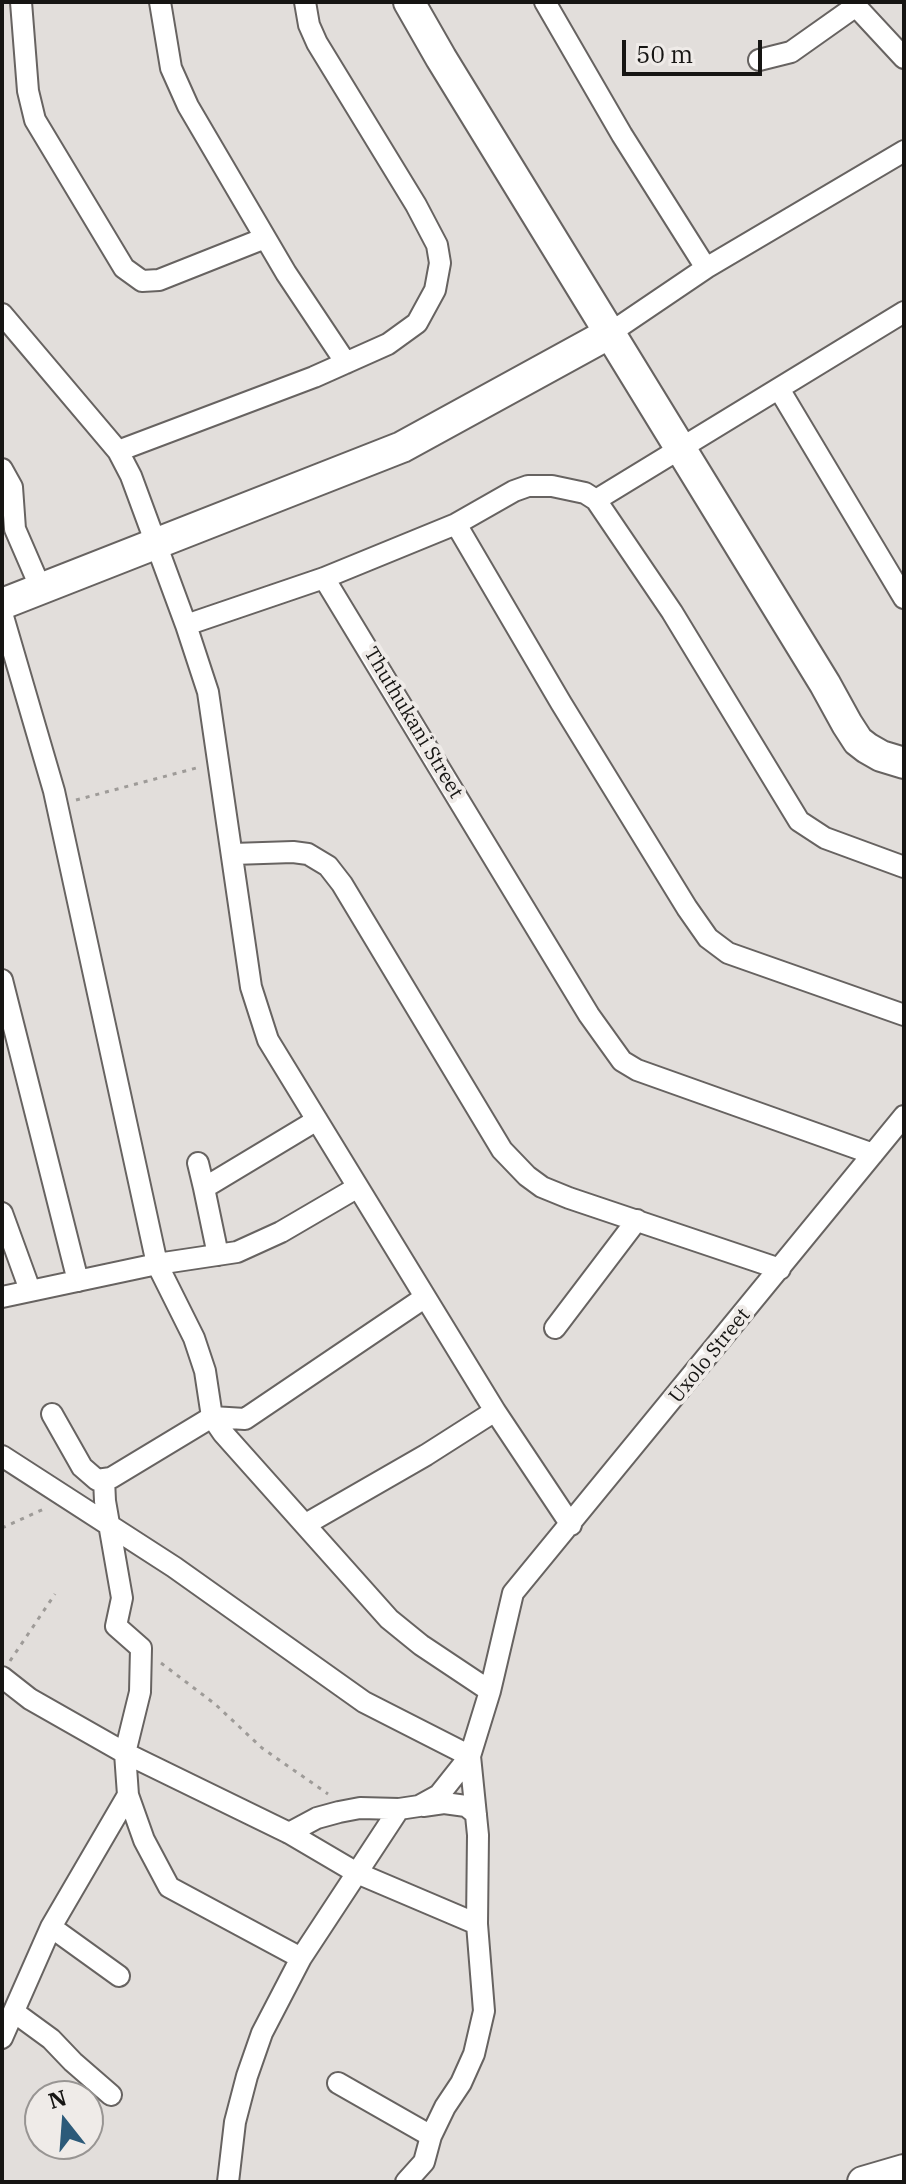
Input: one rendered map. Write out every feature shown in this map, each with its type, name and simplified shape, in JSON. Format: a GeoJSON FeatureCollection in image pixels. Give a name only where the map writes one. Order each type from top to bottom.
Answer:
{"type":"FeatureCollection","features":[{"type":"Feature","properties":{"kind":"street"},"geometry":{"type":"LineString","coordinates":[[21,2],[28,91],[35,120],[124,268],[142,281],[159,280],[265,238]]}},
{"type":"Feature","properties":{"kind":"street"},"geometry":{"type":"LineString","coordinates":[[160,2],[171,68],[177,84],[265,238],[346,363]]}},
{"type":"Feature","properties":{"kind":"street"},"geometry":{"type":"LineString","coordinates":[[118,451],[388,344],[417,323],[435,290],[440,263],[437,245],[317,43],[309,25],[305,2]]}},
{"type":"Feature","properties":{"kind":"street"},"geometry":{"type":"LineString","coordinates":[[409,2],[858,741],[881,756],[904,763]]}},
{"type":"Feature","properties":{"kind":"street"},"geometry":{"type":"LineString","coordinates":[[545,2],[622,135],[706,268]]}},
{"type":"Feature","properties":{"kind":"street"},"geometry":{"type":"LineString","coordinates":[[759,60],[791,52],[854,4],[904,58]]}},
{"type":"Feature","properties":{"kind":"street"},"geometry":{"type":"LineString","coordinates":[[2,604],[402,447],[610,333],[650,303],[706,268],[904,151]]}},
{"type":"Feature","properties":{"kind":"street"},"geometry":{"type":"LineString","coordinates":[[2,314],[118,451],[131,476],[186,625],[208,692],[246,955],[256,1006],[268,1040],[424,1298],[571,1525]]}},
{"type":"Feature","properties":{"kind":"street"},"geometry":{"type":"LineString","coordinates":[[596,500],[902,318]]}},
{"type":"Feature","properties":{"kind":"street"},"geometry":{"type":"LineString","coordinates":[[779,389],[904,598]]}},
{"type":"Feature","properties":{"kind":"street"},"geometry":{"type":"LineString","coordinates":[[2,469],[12,487],[15,529],[41,589]]}},
{"type":"Feature","properties":{"kind":"street"},"geometry":{"type":"LineString","coordinates":[[186,625],[324,578],[456,524],[528,486],[585,493],[596,500],[672,612],[799,821],[825,838],[904,867]]}},
{"type":"Feature","properties":{"kind":"street"},"geometry":{"type":"LineString","coordinates":[[456,524],[561,703],[708,938],[728,953],[904,1015]]}},
{"type":"Feature","properties":{"kind":"street","name":"Thuthukani Street"},"geometry":{"type":"LineString","coordinates":[[324,578],[589,1015],[622,1061],[637,1070],[873,1154]]}},
{"type":"Feature","properties":{"kind":"street"},"geometry":{"type":"LineString","coordinates":[[2,613],[56,805],[157,1264],[194,1338],[205,1371],[212,1417],[389,1619],[421,1645],[490,1691],[470,1756],[439,1795],[409,1808],[357,1873],[301,1958],[262,2033],[247,2076],[235,2122],[228,2182]]}},
{"type":"Feature","properties":{"kind":"street"},"geometry":{"type":"LineString","coordinates":[[233,854],[293,852],[308,854],[328,866],[342,884],[502,1150],[517,1168],[542,1187],[780,1269]]}},
{"type":"Feature","properties":{"kind":"street"},"geometry":{"type":"LineString","coordinates":[[2,980],[78,1281]]}},
{"type":"Feature","properties":{"kind":"street","name":"Uxolo Street"},"geometry":{"type":"LineString","coordinates":[[490,1691],[513,1593],[904,1116]]}},
{"type":"Feature","properties":{"kind":"street"},"geometry":{"type":"LineString","coordinates":[[204,1188],[317,1120]]}},
{"type":"Feature","properties":{"kind":"street"},"geometry":{"type":"LineString","coordinates":[[198,1163],[218,1255]]}},
{"type":"Feature","properties":{"kind":"street"},"geometry":{"type":"LineString","coordinates":[[2,1297],[253,1246],[358,1187]]}},
{"type":"Feature","properties":{"kind":"street"},"geometry":{"type":"LineString","coordinates":[[2,1213],[30,1290]]}},
{"type":"Feature","properties":{"kind":"street"},"geometry":{"type":"LineString","coordinates":[[555,1328],[637,1220]]}},
{"type":"Feature","properties":{"kind":"street"},"geometry":{"type":"LineString","coordinates":[[52,1414],[82,1467],[97,1480],[111,1478],[212,1417],[245,1419],[424,1298]]}},
{"type":"Feature","properties":{"kind":"street"},"geometry":{"type":"LineString","coordinates":[[306,1524],[495,1411]]}},
{"type":"Feature","properties":{"kind":"street"},"geometry":{"type":"LineString","coordinates":[[2,1456],[174,1567],[364,1702],[470,1756]]}},
{"type":"Feature","properties":{"kind":"street"},"geometry":{"type":"LineString","coordinates":[[104,1479],[122,1598],[116,1626],[141,1648],[140,1692],[125,1753],[128,1795],[144,1840],[169,1887],[301,1958]]}},
{"type":"Feature","properties":{"kind":"street"},"geometry":{"type":"LineString","coordinates":[[2,1677],[30,1699],[125,1753],[289,1833],[357,1873],[477,1924]]}},
{"type":"Feature","properties":{"kind":"street"},"geometry":{"type":"LineString","coordinates":[[406,2182],[424,2162],[431,2136],[470,2064],[484,2011],[477,1924],[476,1814],[470,1756]]}},
{"type":"Feature","properties":{"kind":"street"},"geometry":{"type":"LineString","coordinates":[[2,2038],[51,1927],[128,1795]]}},
{"type":"Feature","properties":{"kind":"street"},"geometry":{"type":"LineString","coordinates":[[289,1833],[317,1818],[351,1809],[455,1805],[466,1806],[476,1814]]}},
{"type":"Feature","properties":{"kind":"street"},"geometry":{"type":"LineString","coordinates":[[51,1927],[119,1976]]}},
{"type":"Feature","properties":{"kind":"street"},"geometry":{"type":"LineString","coordinates":[[14,2012],[51,2039],[111,2095]]}},
{"type":"Feature","properties":{"kind":"street"},"geometry":{"type":"LineString","coordinates":[[338,2083],[431,2136]]}},
{"type":"Feature","properties":{"kind":"street"},"geometry":{"type":"LineString","coordinates":[[863,2182],[904,2170]]}},
{"type":"Feature","properties":{"kind":"path"},"geometry":{"type":"LineString","coordinates":[[56,805],[217,764]]}},
{"type":"Feature","properties":{"kind":"path"},"geometry":{"type":"LineString","coordinates":[[2,1528],[67,1500]]}},
{"type":"Feature","properties":{"kind":"path"},"geometry":{"type":"LineString","coordinates":[[2,1671],[55,1594]]}},
{"type":"Feature","properties":{"kind":"path"},"geometry":{"type":"LineString","coordinates":[[141,1648],[215,1704],[262,1748],[351,1809]]}}]}
